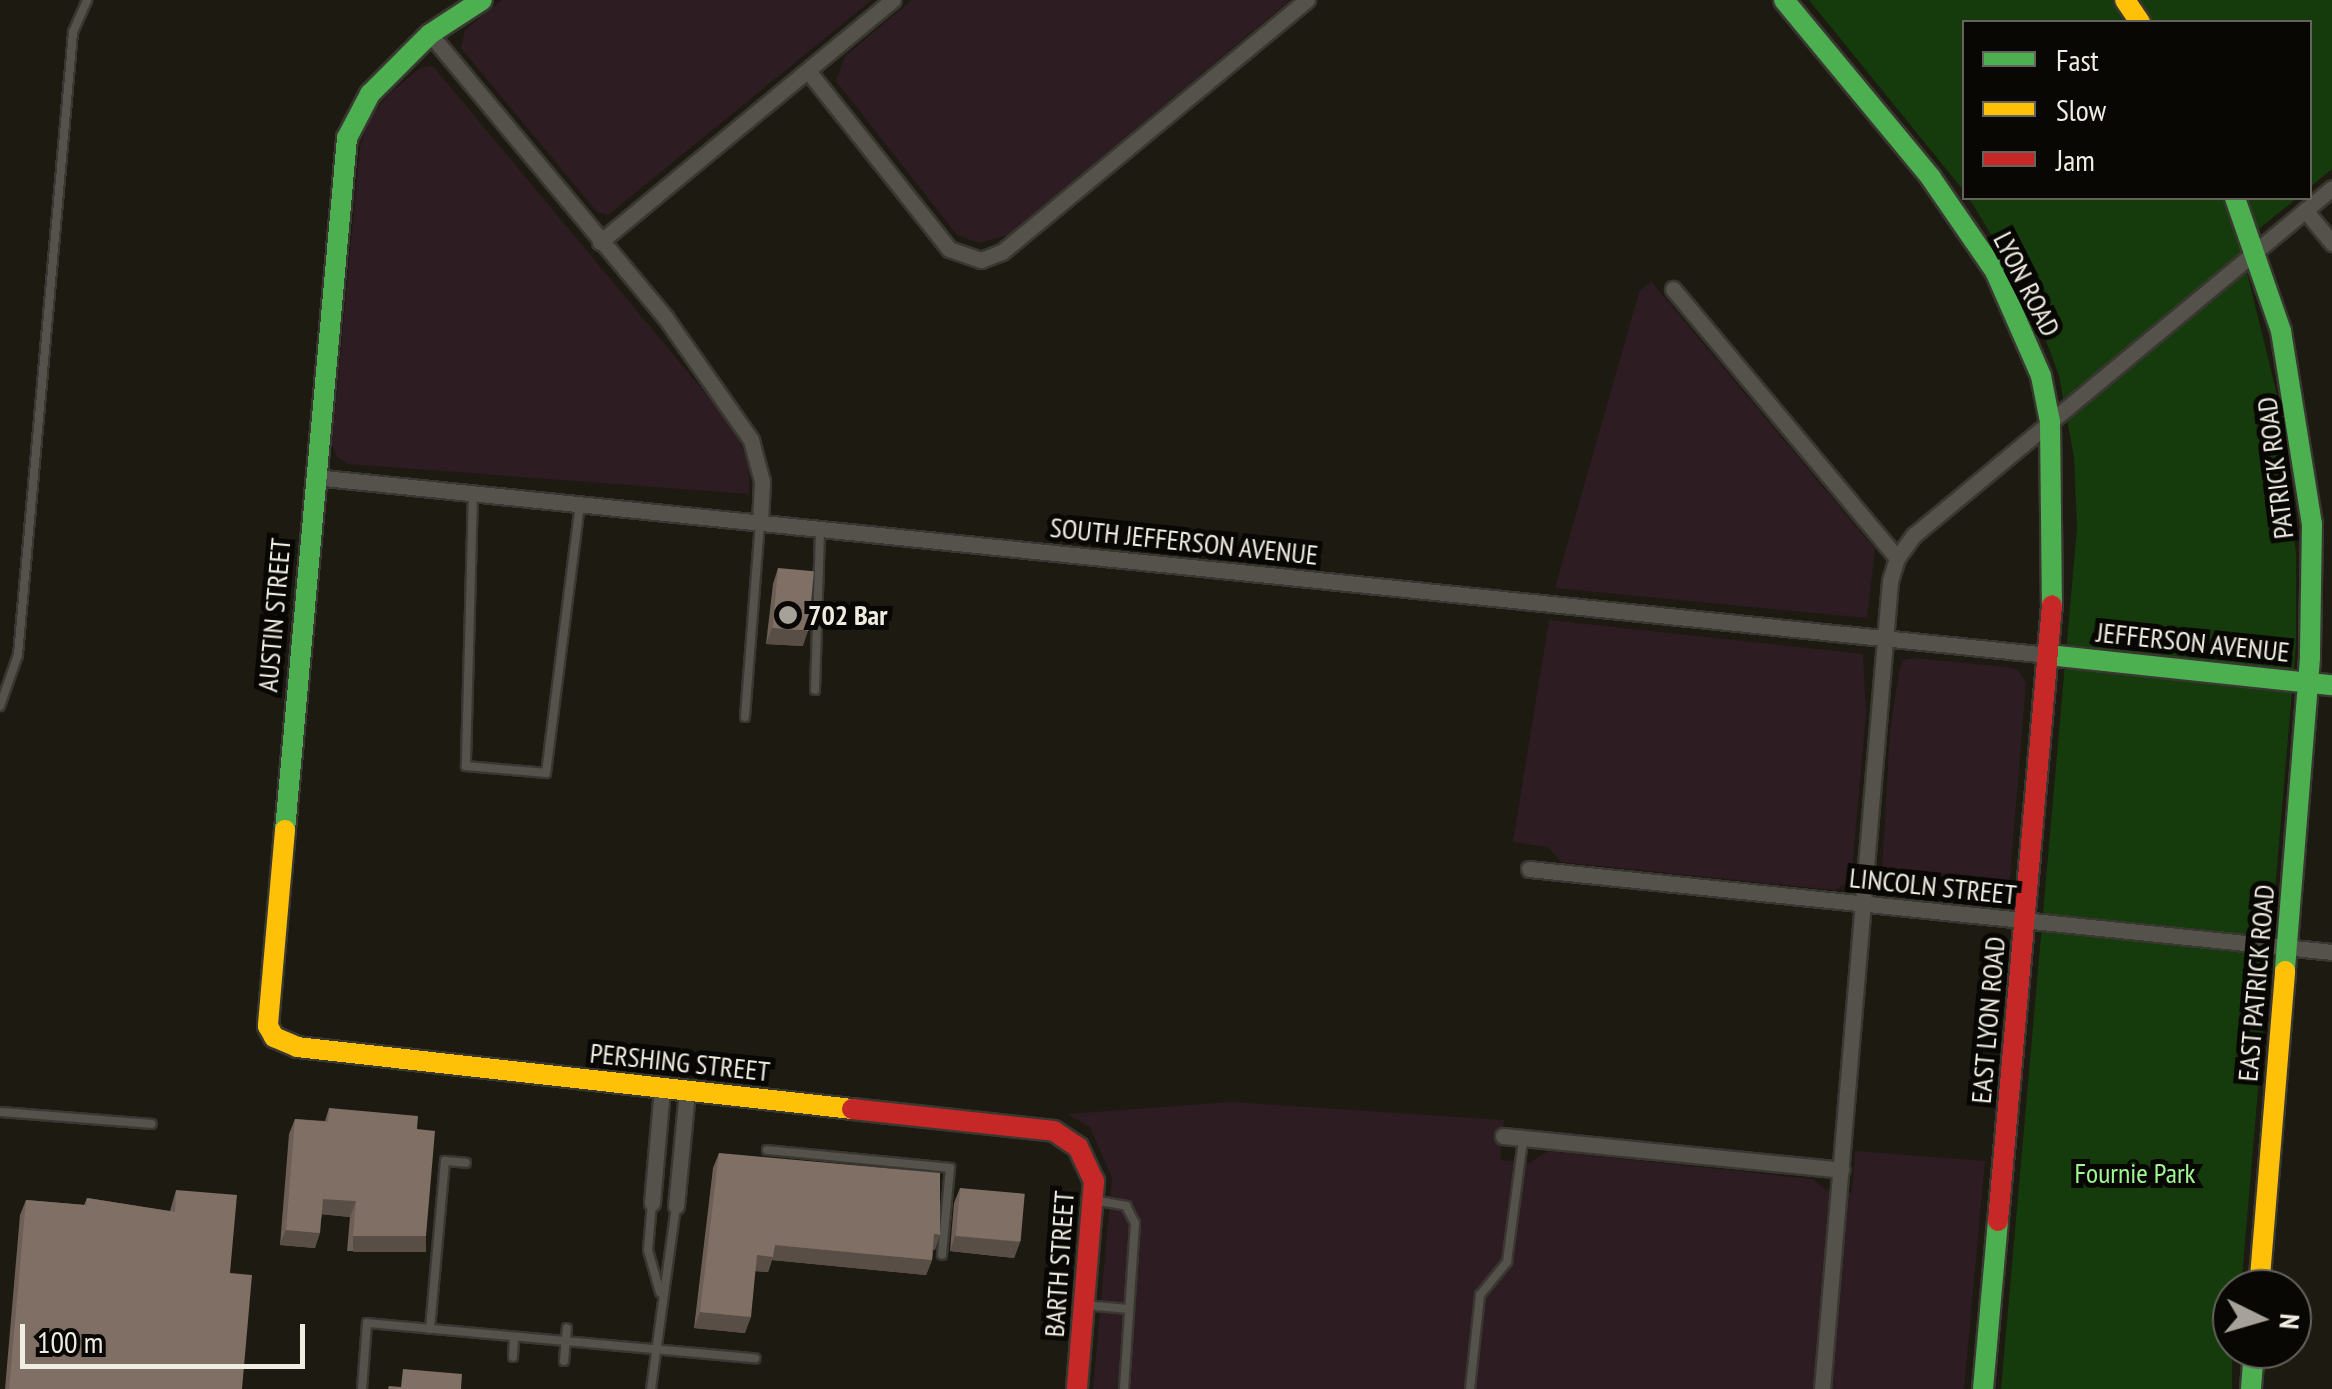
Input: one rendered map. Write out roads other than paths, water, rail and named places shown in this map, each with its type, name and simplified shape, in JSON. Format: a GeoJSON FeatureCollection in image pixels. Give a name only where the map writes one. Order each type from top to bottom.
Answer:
{"type":"FeatureCollection","features":[{"type":"Feature","properties":{"kind":"main road","name":"AUSTIN STREET"},"geometry":{"type":"LineString","coordinates":[[274,1037],[267,1009],[339,197],[358,108],[430,34],[482,0]]}},
{"type":"Feature","properties":{"kind":"main road","name":"LYON ROAD"},"geometry":{"type":"LineString","coordinates":[[1784,0],[1931,178],[1995,270],[2041,376],[2058,489],[2049,655]]}},
{"type":"Feature","properties":{"kind":"main road","name":"PATRICK ROAD"},"geometry":{"type":"LineString","coordinates":[[2236,200],[2281,331],[2306,458],[2313,571],[2308,682]]}},
{"type":"Feature","properties":{"kind":"main road","name":"JEFFERSON AVENUE"},"geometry":{"type":"LineString","coordinates":[[2049,655],[2332,685]]}},
{"type":"Feature","properties":{"kind":"main road","name":"EAST LYON ROAD"},"geometry":{"type":"LineString","coordinates":[[1983,1389],[2049,655]]}},
{"type":"Feature","properties":{"kind":"main road","name":"EAST PATRICK ROAD"},"geometry":{"type":"LineString","coordinates":[[2261,1269],[2308,682]]}},
{"type":"Feature","properties":{"kind":"main road","name":"PERSHING STREET"},"geometry":{"type":"LineString","coordinates":[[274,1037],[297,1047],[1038,1128],[1078,1146]]}},
{"type":"Feature","properties":{"kind":"main road","name":"BARTH STREET"},"geometry":{"type":"LineString","coordinates":[[1077,1389],[1094,1181],[1078,1146]]}},
{"type":"Feature","properties":{"kind":"street"},"geometry":{"type":"LineString","coordinates":[[600,242],[893,0]]}},
{"type":"Feature","properties":{"kind":"street"},"geometry":{"type":"LineString","coordinates":[[808,71],[949,249],[981,260],[1002,252],[1307,0]]}},
{"type":"Feature","properties":{"kind":"street"},"geometry":{"type":"LineString","coordinates":[[430,34],[665,318],[751,440],[762,480],[760,523]]}},
{"type":"Feature","properties":{"kind":"street"},"geometry":{"type":"LineString","coordinates":[[1822,1389],[1885,638],[1897,558],[1914,535],[2332,188]]}},
{"type":"Feature","properties":{"kind":"street"},"geometry":{"type":"LineString","coordinates":[[2305,210],[2332,244]]}},
{"type":"Feature","properties":{"kind":"street"},"geometry":{"type":"LineString","coordinates":[[1674,289],[1897,558]]}},
{"type":"Feature","properties":{"kind":"street","name":"SOUTH JEFFERSON AVENUE"},"geometry":{"type":"LineString","coordinates":[[314,477],[2049,655]]}},
{"type":"Feature","properties":{"kind":"street","name":"LINCOLN STREET"},"geometry":{"type":"LineString","coordinates":[[1529,870],[2332,952]]}},
{"type":"Feature","properties":{"kind":"street"},"geometry":{"type":"LineString","coordinates":[[652,1204],[662,1088]]}},
{"type":"Feature","properties":{"kind":"street"},"geometry":{"type":"LineString","coordinates":[[676,1206],[687,1091]]}},
{"type":"Feature","properties":{"kind":"street"},"geometry":{"type":"LineString","coordinates":[[1503,1136],[1840,1170]]}},
{"type":"Feature","properties":{"kind":"lane"},"geometry":{"type":"LineString","coordinates":[[0,706],[18,655],[70,69],[74,32],[87,0]]}},
{"type":"Feature","properties":{"kind":"lane"},"geometry":{"type":"LineString","coordinates":[[473,494],[466,766],[546,772],[580,504]]}},
{"type":"Feature","properties":{"kind":"lane"},"geometry":{"type":"LineString","coordinates":[[744,717],[760,523]]}},
{"type":"Feature","properties":{"kind":"lane"},"geometry":{"type":"LineString","coordinates":[[815,690],[820,529]]}},
{"type":"Feature","properties":{"kind":"lane"},"geometry":{"type":"LineString","coordinates":[[0,1112],[152,1124]]}},
{"type":"Feature","properties":{"kind":"lane"},"geometry":{"type":"LineString","coordinates":[[1470,1389],[1480,1295],[1508,1262],[1523,1138]]}},
{"type":"Feature","properties":{"kind":"lane"},"geometry":{"type":"LineString","coordinates":[[767,1150],[950,1168],[942,1256]]}},
{"type":"Feature","properties":{"kind":"lane"},"geometry":{"type":"LineString","coordinates":[[430,1329],[444,1161],[466,1163]]}},
{"type":"Feature","properties":{"kind":"lane"},"geometry":{"type":"LineString","coordinates":[[1093,1200],[1126,1206],[1134,1223],[1124,1389]]}},
{"type":"Feature","properties":{"kind":"lane"},"geometry":{"type":"LineString","coordinates":[[652,1204],[648,1250],[660,1292]]}},
{"type":"Feature","properties":{"kind":"lane"},"geometry":{"type":"LineString","coordinates":[[651,1389],[660,1292],[676,1206]]}},
{"type":"Feature","properties":{"kind":"lane"},"geometry":{"type":"LineString","coordinates":[[1084,1305],[1129,1309]]}},
{"type":"Feature","properties":{"kind":"lane"},"geometry":{"type":"LineString","coordinates":[[362,1389],[367,1323],[755,1358]]}},
{"type":"Feature","properties":{"kind":"lane"},"geometry":{"type":"LineString","coordinates":[[564,1361],[567,1328]]}},
{"type":"Feature","properties":{"kind":"lane"},"geometry":{"type":"LineString","coordinates":[[513,1357],[514,1336]]}},
{"type":"Feature","properties":{"kind":"place","name":"702 Bar"},"geometry":{"type":"Point","coordinates":[788,615]}},
{"type":"Feature","properties":{"kind":"park label","name":"Fournie Park"},"geometry":{"type":"Point","coordinates":[2135,1173]}}]}
